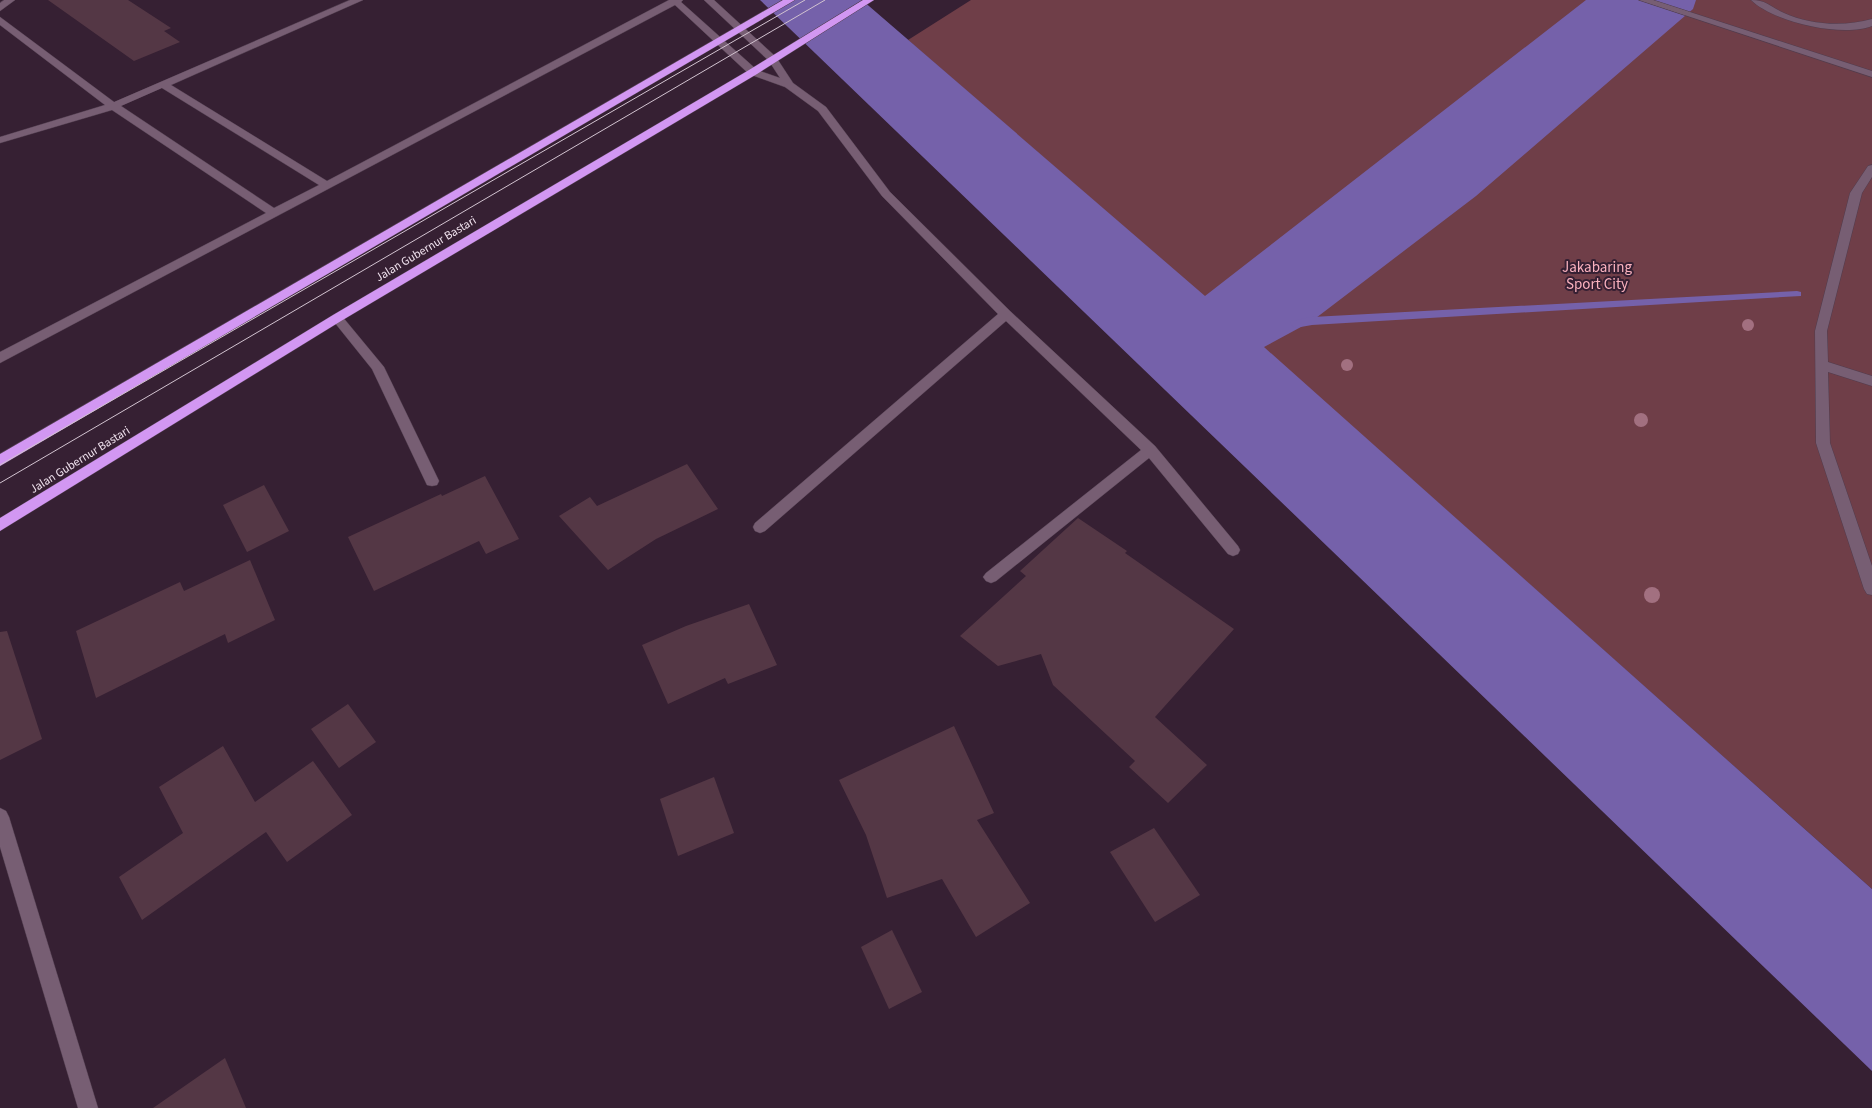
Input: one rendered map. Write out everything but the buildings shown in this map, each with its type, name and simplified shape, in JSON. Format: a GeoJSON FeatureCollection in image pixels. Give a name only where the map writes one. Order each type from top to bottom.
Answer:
{"type":"FeatureCollection","features":[{"type":"Feature","properties":{"kind":"highway"},"geometry":{"type":"LineString","coordinates":[[0,461],[790,0]]}},
{"type":"Feature","properties":{"kind":"highway","name":"Jalan Gubernur Bastari"},"geometry":{"type":"LineString","coordinates":[[0,525],[337,318],[753,72],[868,0]]}},
{"type":"Feature","properties":{"kind":"street"},"geometry":{"type":"LineString","coordinates":[[0,8],[10,0]]}},
{"type":"Feature","properties":{"kind":"street"},"geometry":{"type":"LineString","coordinates":[[0,140],[113,106],[358,0]]}},
{"type":"Feature","properties":{"kind":"street"},"geometry":{"type":"LineString","coordinates":[[0,358],[272,212],[676,0],[718,42],[753,72],[788,85],[822,109],[886,194],[1006,314],[1150,450],[1233,550]]}},
{"type":"Feature","properties":{"kind":"street"},"geometry":{"type":"LineString","coordinates":[[709,0],[744,26],[773,59],[788,85]]}},
{"type":"Feature","properties":{"kind":"street"},"geometry":{"type":"LineString","coordinates":[[1644,0],[1872,74]]}},
{"type":"Feature","properties":{"kind":"street"},"geometry":{"type":"LineString","coordinates":[[1756,0],[1781,15],[1826,27],[1867,25],[1872,22]]}},
{"type":"Feature","properties":{"kind":"street"},"geometry":{"type":"LineString","coordinates":[[0,20],[113,106],[272,212]]}},
{"type":"Feature","properties":{"kind":"street"},"geometry":{"type":"LineString","coordinates":[[164,84],[325,184]]}},
{"type":"Feature","properties":{"kind":"street"},"geometry":{"type":"LineString","coordinates":[[1872,168],[1856,193],[1821,331],[1823,444],[1872,589]]}},
{"type":"Feature","properties":{"kind":"street"},"geometry":{"type":"LineString","coordinates":[[760,527],[1006,314]]}},
{"type":"Feature","properties":{"kind":"street"},"geometry":{"type":"LineString","coordinates":[[337,318],[377,367],[432,481]]}},
{"type":"Feature","properties":{"kind":"street"},"geometry":{"type":"LineString","coordinates":[[1822,365],[1872,381]]}},
{"type":"Feature","properties":{"kind":"street"},"geometry":{"type":"LineString","coordinates":[[991,577],[1150,450]]}},
{"type":"Feature","properties":{"kind":"street"},"geometry":{"type":"LineString","coordinates":[[0,817],[88,1108]]}},
{"type":"Feature","properties":{"kind":"green space","name":"Jakabaring Sport City"},"geometry":{"type":"Polygon","coordinates":[[[971,0],[1872,0],[1872,889],[1263,347],[908,40],[971,0]]]}},
{"type":"Feature","properties":{"kind":"shaded area"},"geometry":{"type":"Polygon","coordinates":[[[760,0],[862,0],[1205,296],[1586,0],[1696,0],[1693,9],[1476,196],[1312,321],[1264,347],[1872,889],[1872,1071],[760,0]]]}},
{"type":"Feature","properties":{"kind":"waterway"},"geometry":{"type":"LineString","coordinates":[[1295,324],[1312,321],[1797,294]]}},
{"type":"Feature","properties":{"kind":"tram line"},"geometry":{"type":"LineString","coordinates":[[0,465],[805,0]]}},
{"type":"Feature","properties":{"kind":"tram line"},"geometry":{"type":"LineString","coordinates":[[0,483],[825,0]]}}]}
